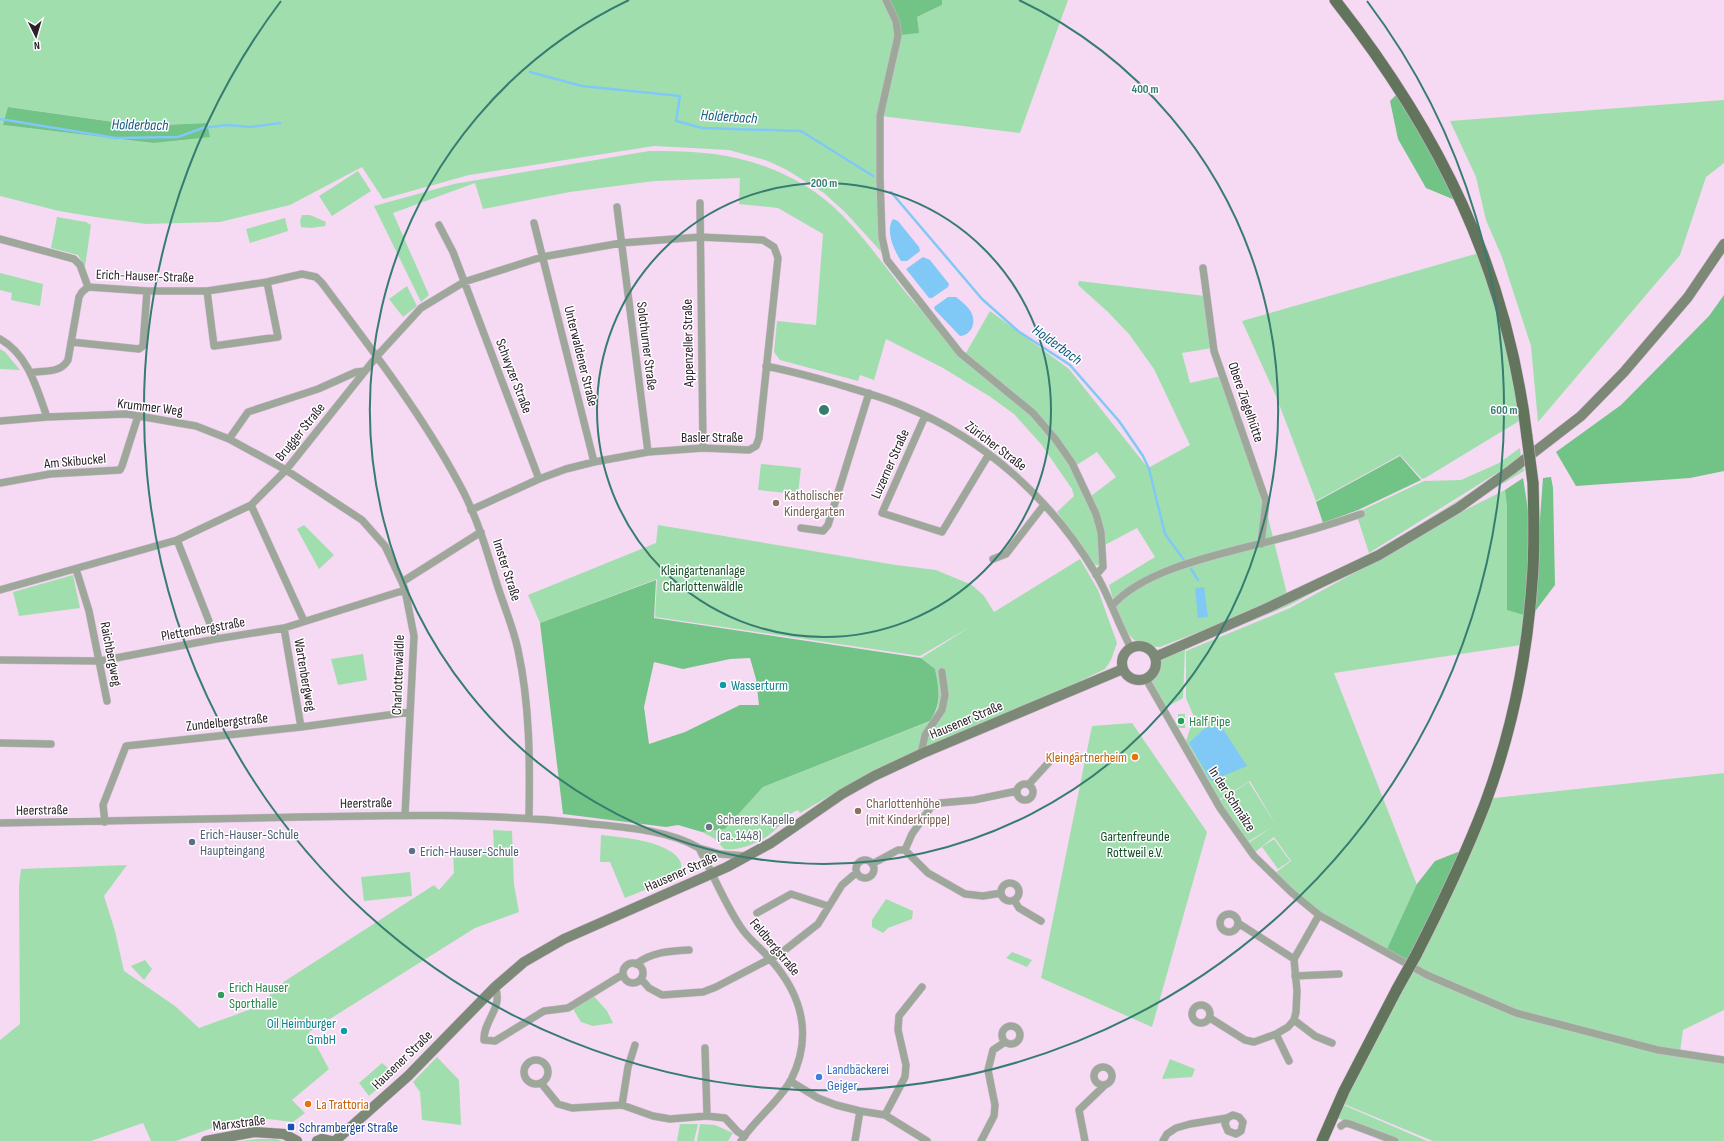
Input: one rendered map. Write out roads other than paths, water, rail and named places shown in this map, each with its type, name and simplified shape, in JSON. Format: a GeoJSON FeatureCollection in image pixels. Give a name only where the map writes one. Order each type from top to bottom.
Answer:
{"type":"FeatureCollection","features":[{"type":"Feature","properties":{"kind":"main road"},"geometry":{"type":"LineString","coordinates":[[1322,1141],[1344,1092],[1441,906],[1485,804],[1500,756],[1515,698],[1525,643],[1532,583],[1534,525],[1533,483],[1522,396],[1509,337],[1490,270],[1467,212],[1437,151],[1388,70],[1335,0]]}},
{"type":"Feature","properties":{"kind":"main road"},"geometry":{"type":"LineString","coordinates":[[1155,657],[1265,609],[1379,555],[1458,508],[1511,470],[1581,416],[1624,372],[1688,297],[1724,244]]}},
{"type":"Feature","properties":{"kind":"main road"},"geometry":{"type":"LineString","coordinates":[[1136,646],[1148,648],[1155,657],[1156,668],[1146,679],[1132,679],[1128,677],[1123,669],[1123,657],[1130,648],[1136,646]]}},
{"type":"Feature","properties":{"kind":"main road","name":"Hausener Straße"},"geometry":{"type":"LineString","coordinates":[[335,1141],[408,1076],[494,986],[524,962],[564,939],[713,874],[747,856],[771,843],[842,794],[874,776],[921,754],[1123,669]]}},
{"type":"Feature","properties":{"kind":"main road","name":"Marxstraße"},"geometry":{"type":"LineString","coordinates":[[206,1141],[254,1132],[284,1134],[297,1141]]}},
{"type":"Feature","properties":{"kind":"main road"},"geometry":{"type":"LineString","coordinates":[[317,1141],[326,1139],[331,1141]]}},
{"type":"Feature","properties":{"kind":"street"},"geometry":{"type":"LineString","coordinates":[[886,0],[896,21],[898,36],[880,116],[882,237],[887,260],[960,353],[1034,413],[1072,463],[1096,514],[1100,532],[1103,567],[1096,575]]}},
{"type":"Feature","properties":{"kind":"street"},"geometry":{"type":"LineString","coordinates":[[700,203],[700,237]]}},
{"type":"Feature","properties":{"kind":"street"},"geometry":{"type":"LineString","coordinates":[[617,207],[621,243]]}},
{"type":"Feature","properties":{"kind":"street"},"geometry":{"type":"LineString","coordinates":[[534,223],[542,258]]}},
{"type":"Feature","properties":{"kind":"street"},"geometry":{"type":"LineString","coordinates":[[439,225],[453,252],[464,282]]}},
{"type":"Feature","properties":{"kind":"street","name":"Basler Straße"},"geometry":{"type":"LineString","coordinates":[[377,356],[421,308],[464,282],[542,258],[621,243],[700,237],[763,240],[774,246],[778,258],[759,438],[756,446],[749,450],[703,448],[648,452],[594,462],[566,469],[540,479],[471,510]]}},
{"type":"Feature","properties":{"kind":"street","name":"Appenzeller Straße"},"geometry":{"type":"LineString","coordinates":[[700,237],[703,448]]}},
{"type":"Feature","properties":{"kind":"street"},"geometry":{"type":"LineString","coordinates":[[0,239],[74,259],[80,265],[88,287]]}},
{"type":"Feature","properties":{"kind":"street","name":"Solothurner Straße"},"geometry":{"type":"LineString","coordinates":[[621,243],[648,452]]}},
{"type":"Feature","properties":{"kind":"street","name":"Unterwaldener Straße"},"geometry":{"type":"LineString","coordinates":[[542,258],[594,462]]}},
{"type":"Feature","properties":{"kind":"street","name":"Obere Ziegelhütte"},"geometry":{"type":"LineString","coordinates":[[1203,268],[1214,351],[1266,501],[1261,544]]}},
{"type":"Feature","properties":{"kind":"street","name":"Erich-Hauser-Straße"},"geometry":{"type":"LineString","coordinates":[[30,373],[56,370],[65,365],[68,360],[79,297],[88,287],[147,291],[207,291],[267,282],[302,274],[316,277],[322,283],[377,356]]}},
{"type":"Feature","properties":{"kind":"street"},"geometry":{"type":"LineString","coordinates":[[207,291],[214,346],[278,337],[267,282]]}},
{"type":"Feature","properties":{"kind":"street","name":"Schwyzer Straße"},"geometry":{"type":"LineString","coordinates":[[464,282],[540,479]]}},
{"type":"Feature","properties":{"kind":"street"},"geometry":{"type":"LineString","coordinates":[[71,342],[138,349],[143,346],[147,291]]}},
{"type":"Feature","properties":{"kind":"street"},"geometry":{"type":"LineString","coordinates":[[0,339],[21,359],[30,373],[47,417]]}},
{"type":"Feature","properties":{"kind":"street","name":"Brugger Straße"},"geometry":{"type":"LineString","coordinates":[[0,590],[177,540],[251,505],[286,470],[377,356]]}},
{"type":"Feature","properties":{"kind":"street","name":"Imster Straße"},"geometry":{"type":"LineString","coordinates":[[377,356],[433,437],[464,494],[481,532],[518,650],[524,688],[530,760],[529,818]]}},
{"type":"Feature","properties":{"kind":"street","name":"Züricher Straße"},"geometry":{"type":"LineString","coordinates":[[766,366],[869,393],[906,407],[949,428],[989,454],[1029,487],[1077,546],[1096,575],[1112,606],[1130,648]]}},
{"type":"Feature","properties":{"kind":"street","name":"Brugger Straße"},"geometry":{"type":"LineString","coordinates":[[229,439],[248,412],[318,389],[356,372],[365,371]]}},
{"type":"Feature","properties":{"kind":"street"},"geometry":{"type":"LineString","coordinates":[[801,528],[823,532],[828,525],[869,393]]}},
{"type":"Feature","properties":{"kind":"street","name":"Krummer Weg"},"geometry":{"type":"LineString","coordinates":[[0,421],[47,417],[127,414],[196,426],[229,439],[286,470]]}},
{"type":"Feature","properties":{"kind":"street","name":"Am Skibuckel"},"geometry":{"type":"LineString","coordinates":[[0,483],[50,474],[120,470],[138,416]]}},
{"type":"Feature","properties":{"kind":"street","name":"Luzerner Straße"},"geometry":{"type":"LineString","coordinates":[[925,416],[882,513],[942,532],[989,454]]}},
{"type":"Feature","properties":{"kind":"street","name":"Charlottenwäldle"},"geometry":{"type":"LineString","coordinates":[[286,470],[362,520],[385,546],[405,590],[414,636],[405,815]]}},
{"type":"Feature","properties":{"kind":"street"},"geometry":{"type":"LineString","coordinates":[[251,505],[304,621]]}},
{"type":"Feature","properties":{"kind":"street"},"geometry":{"type":"LineString","coordinates":[[993,559],[1006,554],[1044,505]]}},
{"type":"Feature","properties":{"kind":"street"},"geometry":{"type":"LineString","coordinates":[[1112,606],[1117,600],[1142,582],[1162,573],[1361,514]]}},
{"type":"Feature","properties":{"kind":"street"},"geometry":{"type":"LineString","coordinates":[[402,582],[481,532]]}},
{"type":"Feature","properties":{"kind":"street"},"geometry":{"type":"LineString","coordinates":[[177,540],[216,639]]}},
{"type":"Feature","properties":{"kind":"street","name":"Raichbergweg"},"geometry":{"type":"LineString","coordinates":[[76,568],[89,611],[107,702]]}},
{"type":"Feature","properties":{"kind":"street","name":"Plettenbergstraße"},"geometry":{"type":"LineString","coordinates":[[0,660],[100,661],[284,628],[405,590]]}},
{"type":"Feature","properties":{"kind":"street","name":"Wartenbergweg"},"geometry":{"type":"LineString","coordinates":[[284,628],[301,727]]}},
{"type":"Feature","properties":{"kind":"street"},"geometry":{"type":"LineString","coordinates":[[921,754],[925,736],[942,710],[945,695],[942,672]]}},
{"type":"Feature","properties":{"kind":"street","name":"In der Schmälze"},"geometry":{"type":"LineString","coordinates":[[1146,679],[1220,808],[1254,856],[1291,892],[1319,915],[1427,975],[1516,1013],[1658,1050],[1724,1060]]}},
{"type":"Feature","properties":{"kind":"street","name":"Zundelbergstraße"},"geometry":{"type":"LineString","coordinates":[[105,822],[103,805],[126,746],[301,727],[410,712]]}},
{"type":"Feature","properties":{"kind":"street"},"geometry":{"type":"LineString","coordinates":[[0,743],[51,744]]}},
{"type":"Feature","properties":{"kind":"street"},"geometry":{"type":"LineString","coordinates":[[905,850],[912,834],[932,807],[940,803],[974,800],[1017,791],[1021,785],[1029,784],[1051,760]]}},
{"type":"Feature","properties":{"kind":"street"},"geometry":{"type":"LineString","coordinates":[[1017,791],[1020,798],[1026,800],[1030,798],[1033,791],[1029,784]]}},
{"type":"Feature","properties":{"kind":"street","name":"Heerstraße"},"geometry":{"type":"LineString","coordinates":[[0,823],[405,815],[529,818],[616,826],[656,833],[682,840],[699,848],[720,854],[747,856]]}},
{"type":"Feature","properties":{"kind":"street"},"geometry":{"type":"LineString","coordinates":[[699,848],[713,874]]}},
{"type":"Feature","properties":{"kind":"street"},"geometry":{"type":"LineString","coordinates":[[872,864],[898,850],[905,850],[928,873],[964,894],[983,896],[1001,894]]}},
{"type":"Feature","properties":{"kind":"street"},"geometry":{"type":"LineString","coordinates":[[641,979],[649,988],[662,995],[680,995],[703,992],[716,987],[781,953],[818,924],[842,885],[856,873],[857,865],[861,861],[867,860],[872,864],[873,873],[869,877],[863,878],[856,873]]}},
{"type":"Feature","properties":{"kind":"street","name":"Feldbergstraße"},"geometry":{"type":"LineString","coordinates":[[713,874],[741,928],[770,958],[790,984],[797,1001],[803,1027],[802,1047],[797,1065],[790,1081],[767,1111],[743,1138]]}},
{"type":"Feature","properties":{"kind":"street"},"geometry":{"type":"LineString","coordinates":[[1001,894],[1004,885],[1010,883],[1016,885],[1019,893],[1014,900]]}},
{"type":"Feature","properties":{"kind":"street"},"geometry":{"type":"LineString","coordinates":[[757,913],[791,894],[828,906]]}},
{"type":"Feature","properties":{"kind":"street"},"geometry":{"type":"LineString","coordinates":[[1001,894],[1006,900],[1014,900]]}},
{"type":"Feature","properties":{"kind":"street"},"geometry":{"type":"LineString","coordinates":[[1014,900],[1019,908],[1041,921]]}},
{"type":"Feature","properties":{"kind":"street"},"geometry":{"type":"LineString","coordinates":[[1210,1018],[1245,1040],[1254,1042],[1276,1034],[1288,1026],[1294,1020],[1296,1012],[1294,959],[1319,915]]}},
{"type":"Feature","properties":{"kind":"street"},"geometry":{"type":"LineString","coordinates":[[1238,923],[1294,959]]}},
{"type":"Feature","properties":{"kind":"street"},"geometry":{"type":"LineString","coordinates":[[636,964],[642,970],[641,979],[639,982],[632,984],[626,981],[622,975],[623,969],[627,964],[636,964],[646,956],[668,951],[689,950]]}},
{"type":"Feature","properties":{"kind":"street"},"geometry":{"type":"LineString","coordinates":[[1295,976],[1339,974]]}},
{"type":"Feature","properties":{"kind":"street"},"geometry":{"type":"LineString","coordinates":[[494,986],[497,992],[496,1008],[485,1028],[484,1040],[495,1041],[544,1011],[568,1008],[622,975]]}},
{"type":"Feature","properties":{"kind":"street"},"geometry":{"type":"LineString","coordinates":[[885,1115],[905,1077],[906,1065],[898,1030],[898,1016],[922,987]]}},
{"type":"Feature","properties":{"kind":"street"},"geometry":{"type":"LineString","coordinates":[[1294,1020],[1315,1036],[1332,1043]]}},
{"type":"Feature","properties":{"kind":"street"},"geometry":{"type":"LineString","coordinates":[[1276,1034],[1289,1061]]}},
{"type":"Feature","properties":{"kind":"street"},"geometry":{"type":"LineString","coordinates":[[981,1141],[994,1116],[995,1105],[988,1070],[993,1050],[1006,1042]]}},
{"type":"Feature","properties":{"kind":"street"},"geometry":{"type":"LineString","coordinates":[[622,1105],[628,1067],[634,1045]]}},
{"type":"Feature","properties":{"kind":"street"},"geometry":{"type":"LineString","coordinates":[[705,1048],[707,1116]]}},
{"type":"Feature","properties":{"kind":"street"},"geometry":{"type":"LineString","coordinates":[[790,1081],[818,1098],[836,1105],[860,1112],[885,1115],[927,1141]]}},
{"type":"Feature","properties":{"kind":"street"},"geometry":{"type":"LineString","coordinates":[[541,1083],[558,1104],[572,1108],[622,1105],[653,1116],[670,1119],[707,1116],[725,1118],[743,1138]]}},
{"type":"Feature","properties":{"kind":"street"},"geometry":{"type":"LineString","coordinates":[[1085,1141],[1079,1110],[1105,1085]]}},
{"type":"Feature","properties":{"kind":"street"},"geometry":{"type":"LineString","coordinates":[[855,1141],[860,1112]]}},
{"type":"Feature","properties":{"kind":"street"},"geometry":{"type":"LineString","coordinates":[[1163,1141],[1167,1134],[1176,1128],[1190,1124],[1228,1118]]}},
{"type":"Feature","properties":{"kind":"street"},"geometry":{"type":"LineString","coordinates":[[1341,1126],[1345,1123],[1350,1124],[1396,1141]]}},
{"type":"Feature","properties":{"kind":"water"},"geometry":{"type":"Polygon","coordinates":[[[893,219],[898,221],[919,247],[920,251],[907,261],[901,261],[891,240],[890,229],[893,219]]]}},
{"type":"Feature","properties":{"kind":"water"},"geometry":{"type":"Polygon","coordinates":[[[923,257],[930,260],[949,284],[948,287],[932,298],[929,298],[906,269],[923,257]]]}},
{"type":"Feature","properties":{"kind":"water"},"geometry":{"type":"Polygon","coordinates":[[[948,297],[956,297],[971,312],[973,325],[967,334],[960,336],[935,310],[934,307],[948,297]]]}},
{"type":"Feature","properties":{"kind":"water"},"geometry":{"type":"Polygon","coordinates":[[[1204,587],[1208,617],[1198,618],[1195,588],[1204,587]]]}},
{"type":"Feature","properties":{"kind":"water"},"geometry":{"type":"Polygon","coordinates":[[[1221,726],[1247,766],[1211,781],[1189,743],[1205,728],[1221,726]]]}},
{"type":"Feature","properties":{"kind":"waterway","name":"Holderbach"},"geometry":{"type":"LineString","coordinates":[[530,72],[582,86],[680,96],[676,121],[702,128],[801,131],[873,176]]}},
{"type":"Feature","properties":{"kind":"waterway","name":"Holderbach"},"geometry":{"type":"LineString","coordinates":[[0,119],[116,138],[178,137],[203,128],[227,125],[251,127],[280,123]]}},
{"type":"Feature","properties":{"kind":"waterway","name":"Holderbach"},"geometry":{"type":"LineString","coordinates":[[891,192],[982,299],[1018,331],[1070,365],[1119,421],[1143,456],[1149,469],[1165,534],[1184,560]]}},
{"type":"Feature","properties":{"kind":"waterway"},"geometry":{"type":"LineString","coordinates":[[1191,569],[1198,580]]}},
{"type":"Feature","properties":{"kind":"place","name":"Katholischer Kindergarten"},"geometry":{"type":"Point","coordinates":[776,503]}},
{"type":"Feature","properties":{"kind":"place","name":"Wasserturm"},"geometry":{"type":"Point","coordinates":[723,685]}},
{"type":"Feature","properties":{"kind":"place","name":"Half Pipe"},"geometry":{"type":"Point","coordinates":[1181,721]}},
{"type":"Feature","properties":{"kind":"place","name":"Kleingärtnerheim"},"geometry":{"type":"Point","coordinates":[1135,757]}},
{"type":"Feature","properties":{"kind":"place","name":"Charlottenhöhe (mit Kinderkrippe)"},"geometry":{"type":"Point","coordinates":[858,811]}},
{"type":"Feature","properties":{"kind":"place","name":"Scherers Kapelle (ca. 1448)"},"geometry":{"type":"Point","coordinates":[709,827]}},
{"type":"Feature","properties":{"kind":"place","name":"Erich-Hauser-Schule Haupteingang"},"geometry":{"type":"Point","coordinates":[192,842]}},
{"type":"Feature","properties":{"kind":"place","name":"Erich-Hauser-Schule"},"geometry":{"type":"Point","coordinates":[412,851]}},
{"type":"Feature","properties":{"kind":"place","name":"Erich Hauser Sporthalle"},"geometry":{"type":"Point","coordinates":[221,995]}},
{"type":"Feature","properties":{"kind":"place","name":"Oil Heimburger GmbH"},"geometry":{"type":"Point","coordinates":[344,1031]}},
{"type":"Feature","properties":{"kind":"place","name":"Landbäckerei Geiger"},"geometry":{"type":"Point","coordinates":[819,1077]}},
{"type":"Feature","properties":{"kind":"place","name":"La Trattoria"},"geometry":{"type":"Point","coordinates":[308,1104]}},
{"type":"Feature","properties":{"kind":"place","name":"Schramberger Straße"},"geometry":{"type":"Point","coordinates":[291,1127]}},
{"type":"Feature","properties":{"kind":"park label","name":"Kleingartenanlage Charlottenwäldle"},"geometry":{"type":"Point","coordinates":[703,578]}},
{"type":"Feature","properties":{"kind":"park label","name":"Gartenfreunde Rottweil e.V."},"geometry":{"type":"Point","coordinates":[1135,844]}}]}
